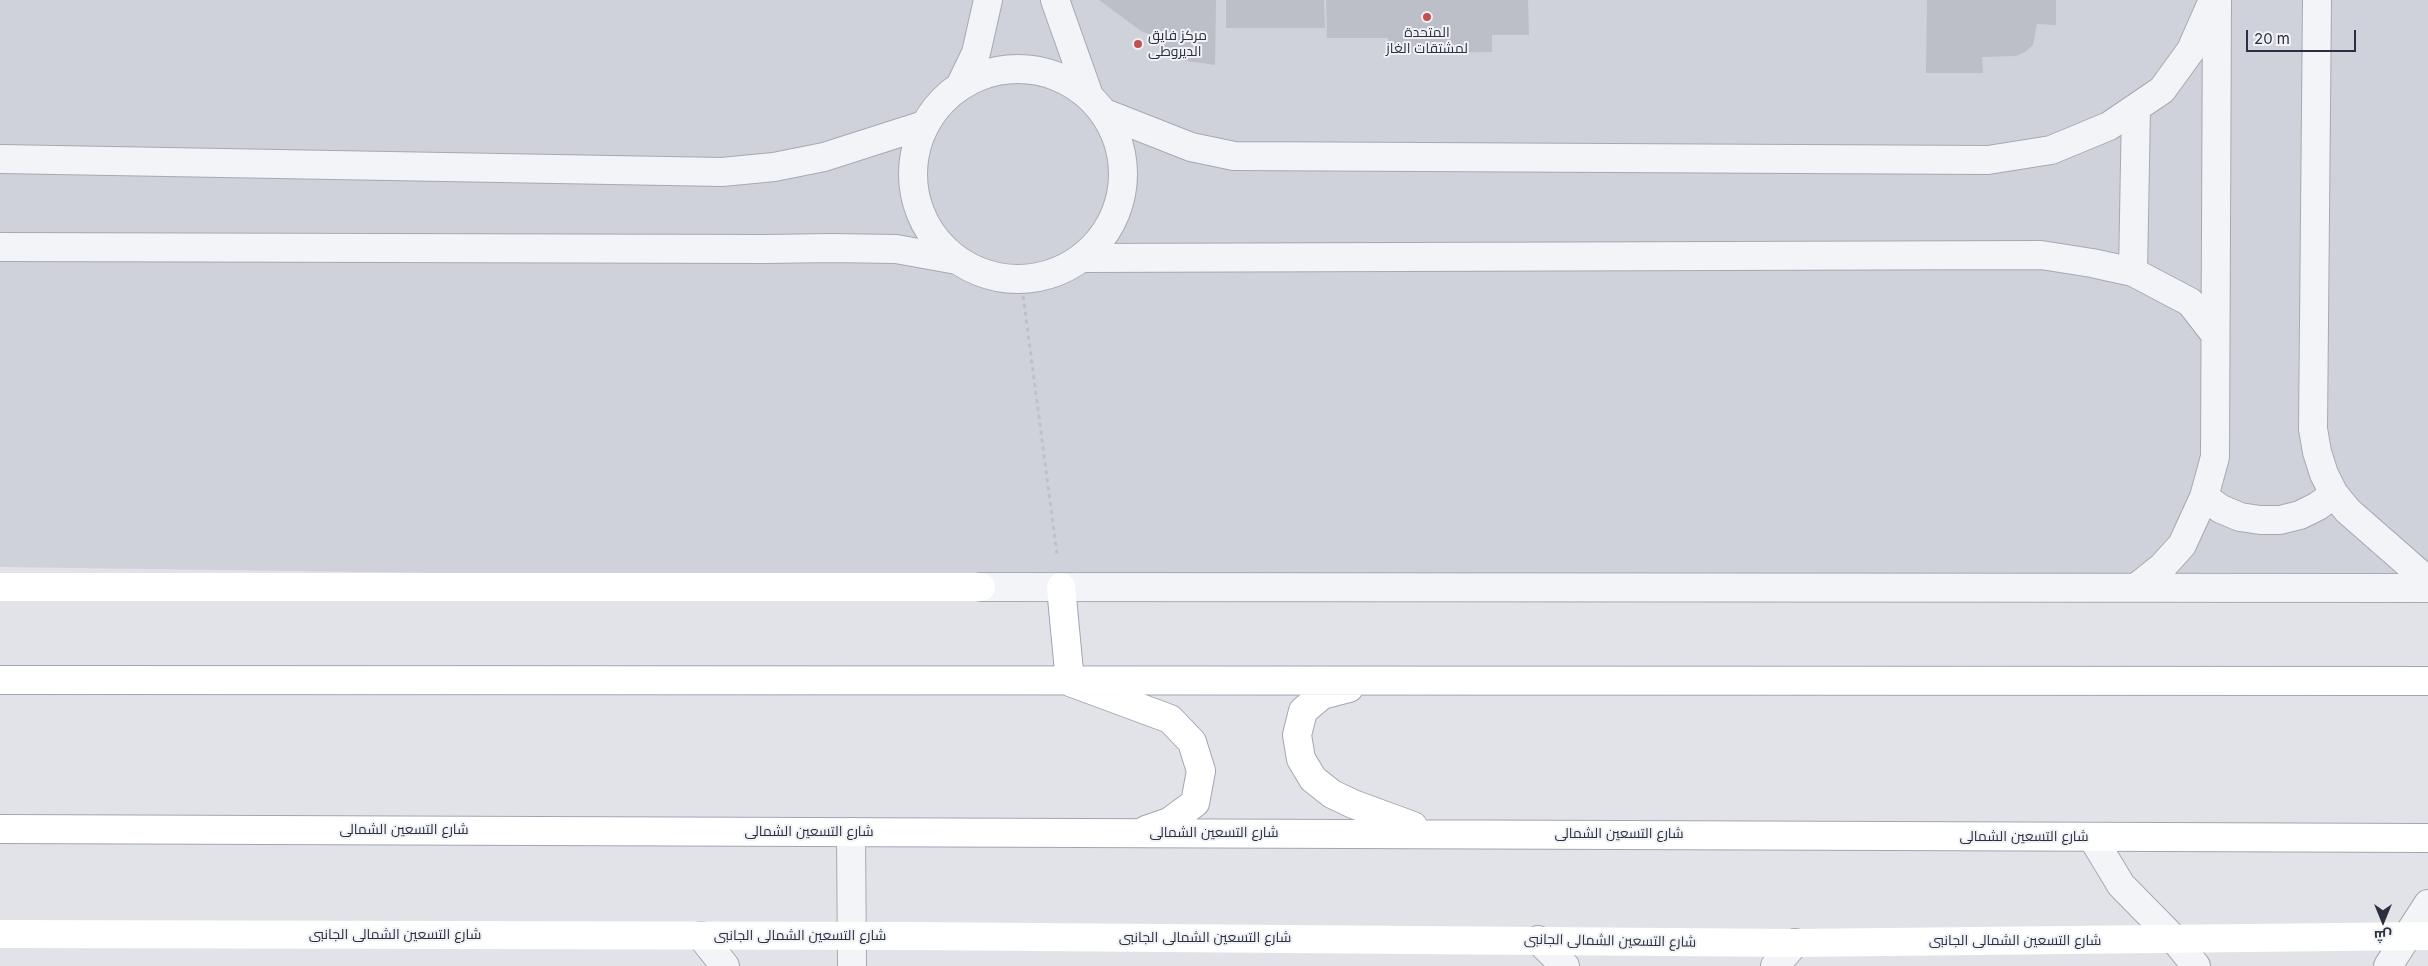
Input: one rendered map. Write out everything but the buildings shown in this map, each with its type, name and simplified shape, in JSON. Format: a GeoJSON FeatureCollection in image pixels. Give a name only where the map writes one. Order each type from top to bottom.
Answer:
{"type":"FeatureCollection","features":[{"type":"Feature","properties":{"kind":"main road"},"geometry":{"type":"LineString","coordinates":[[0,587],[981,587]]}},
{"type":"Feature","properties":{"kind":"main road"},"geometry":{"type":"LineString","coordinates":[[1061,587],[1070,682]]}},
{"type":"Feature","properties":{"kind":"main road"},"geometry":{"type":"LineString","coordinates":[[0,680],[1070,682],[2428,681]]}},
{"type":"Feature","properties":{"kind":"main road"},"geometry":{"type":"LineString","coordinates":[[1377,681],[1322,695],[1303,711],[1297,735],[1301,759],[1313,779],[1332,794],[1353,804],[1431,833]]}},
{"type":"Feature","properties":{"kind":"main road"},"geometry":{"type":"LineString","coordinates":[[1070,682],[1170,718],[1192,742],[1201,771],[1195,803],[1169,822],[1137,833]]}},
{"type":"Feature","properties":{"kind":"main road","name":"شارع التسعين الشمالى"},"geometry":{"type":"LineString","coordinates":[[0,829],[2428,838]]}},
{"type":"Feature","properties":{"kind":"main road","name":"شارع التسعين الشمالى الجانبى"},"geometry":{"type":"LineString","coordinates":[[0,934],[852,936],[1795,943],[2419,936]]}},
{"type":"Feature","properties":{"kind":"street"},"geometry":{"type":"LineString","coordinates":[[961,84],[976,53],[988,0]]}},
{"type":"Feature","properties":{"kind":"street"},"geometry":{"type":"LineString","coordinates":[[1055,0],[1088,93]]}},
{"type":"Feature","properties":{"kind":"street"},"geometry":{"type":"LineString","coordinates":[[1107,114],[1191,147],[1234,156],[1988,160],[2051,150],[2109,126],[2162,90],[2191,50],[2213,0]]}},
{"type":"Feature","properties":{"kind":"street"},"geometry":{"type":"LineString","coordinates":[[2137,587],[2162,567],[2182,545],[2204,497],[2215,457],[2214,333],[2217,0]]}},
{"type":"Feature","properties":{"kind":"street"},"geometry":{"type":"LineString","coordinates":[[2318,0],[2314,429],[2317,452],[2324,474],[2334,494],[2348,511],[2428,581]]}},
{"type":"Feature","properties":{"kind":"street"},"geometry":{"type":"LineString","coordinates":[[0,247],[896,249],[956,260],[987,275],[1020,280],[1054,274],[1084,258],[1110,228],[1124,190],[1123,151],[1107,114],[1088,93],[1059,76],[1026,68],[992,71],[961,84],[940,102],[924,125],[914,153],[912,184],[920,213],[934,239],[956,260]]}},
{"type":"Feature","properties":{"kind":"street"},"geometry":{"type":"LineString","coordinates":[[2133,272],[2136,108]]}},
{"type":"Feature","properties":{"kind":"street"},"geometry":{"type":"LineString","coordinates":[[0,159],[722,172],[774,167],[824,157],[924,125]]}},
{"type":"Feature","properties":{"kind":"street"},"geometry":{"type":"LineString","coordinates":[[1084,258],[2041,256],[2092,263],[2133,272],[2190,302],[2214,333]]}},
{"type":"Feature","properties":{"kind":"street"},"geometry":{"type":"LineString","coordinates":[[2204,497],[2221,509],[2240,517],[2280,520],[2300,515],[2318,506],[2334,494]]}},
{"type":"Feature","properties":{"kind":"street"},"geometry":{"type":"LineString","coordinates":[[981,587],[2428,588]]}},
{"type":"Feature","properties":{"kind":"street"},"geometry":{"type":"LineString","coordinates":[[851,832],[852,966]]}},
{"type":"Feature","properties":{"kind":"street"},"geometry":{"type":"LineString","coordinates":[[2092,837],[2121,885],[2175,940],[2196,966]]}},
{"type":"Feature","properties":{"kind":"street"},"geometry":{"type":"LineString","coordinates":[[2388,966],[2419,936],[2428,904]]}},
{"type":"Feature","properties":{"kind":"street"},"geometry":{"type":"LineString","coordinates":[[701,936],[725,966]]}},
{"type":"Feature","properties":{"kind":"street"},"geometry":{"type":"LineString","coordinates":[[1538,940],[1565,966]]}},
{"type":"Feature","properties":{"kind":"street"},"geometry":{"type":"LineString","coordinates":[[1775,966],[1795,943]]}},
{"type":"Feature","properties":{"kind":"path"},"geometry":{"type":"LineString","coordinates":[[1020,280],[1061,587]]}},
{"type":"Feature","properties":{"kind":"shaded area"},"geometry":{"type":"Polygon","coordinates":[[[0,0],[2428,0],[2428,600],[0,567],[0,0]]]}},
{"type":"Feature","properties":{"kind":"place","name":"المتحدة لمشتقات الغاز"},"geometry":{"type":"Point","coordinates":[1427,17]}},
{"type":"Feature","properties":{"kind":"place","name":"مركز فايق الديروطى"},"geometry":{"type":"Point","coordinates":[1138,44]}}]}
